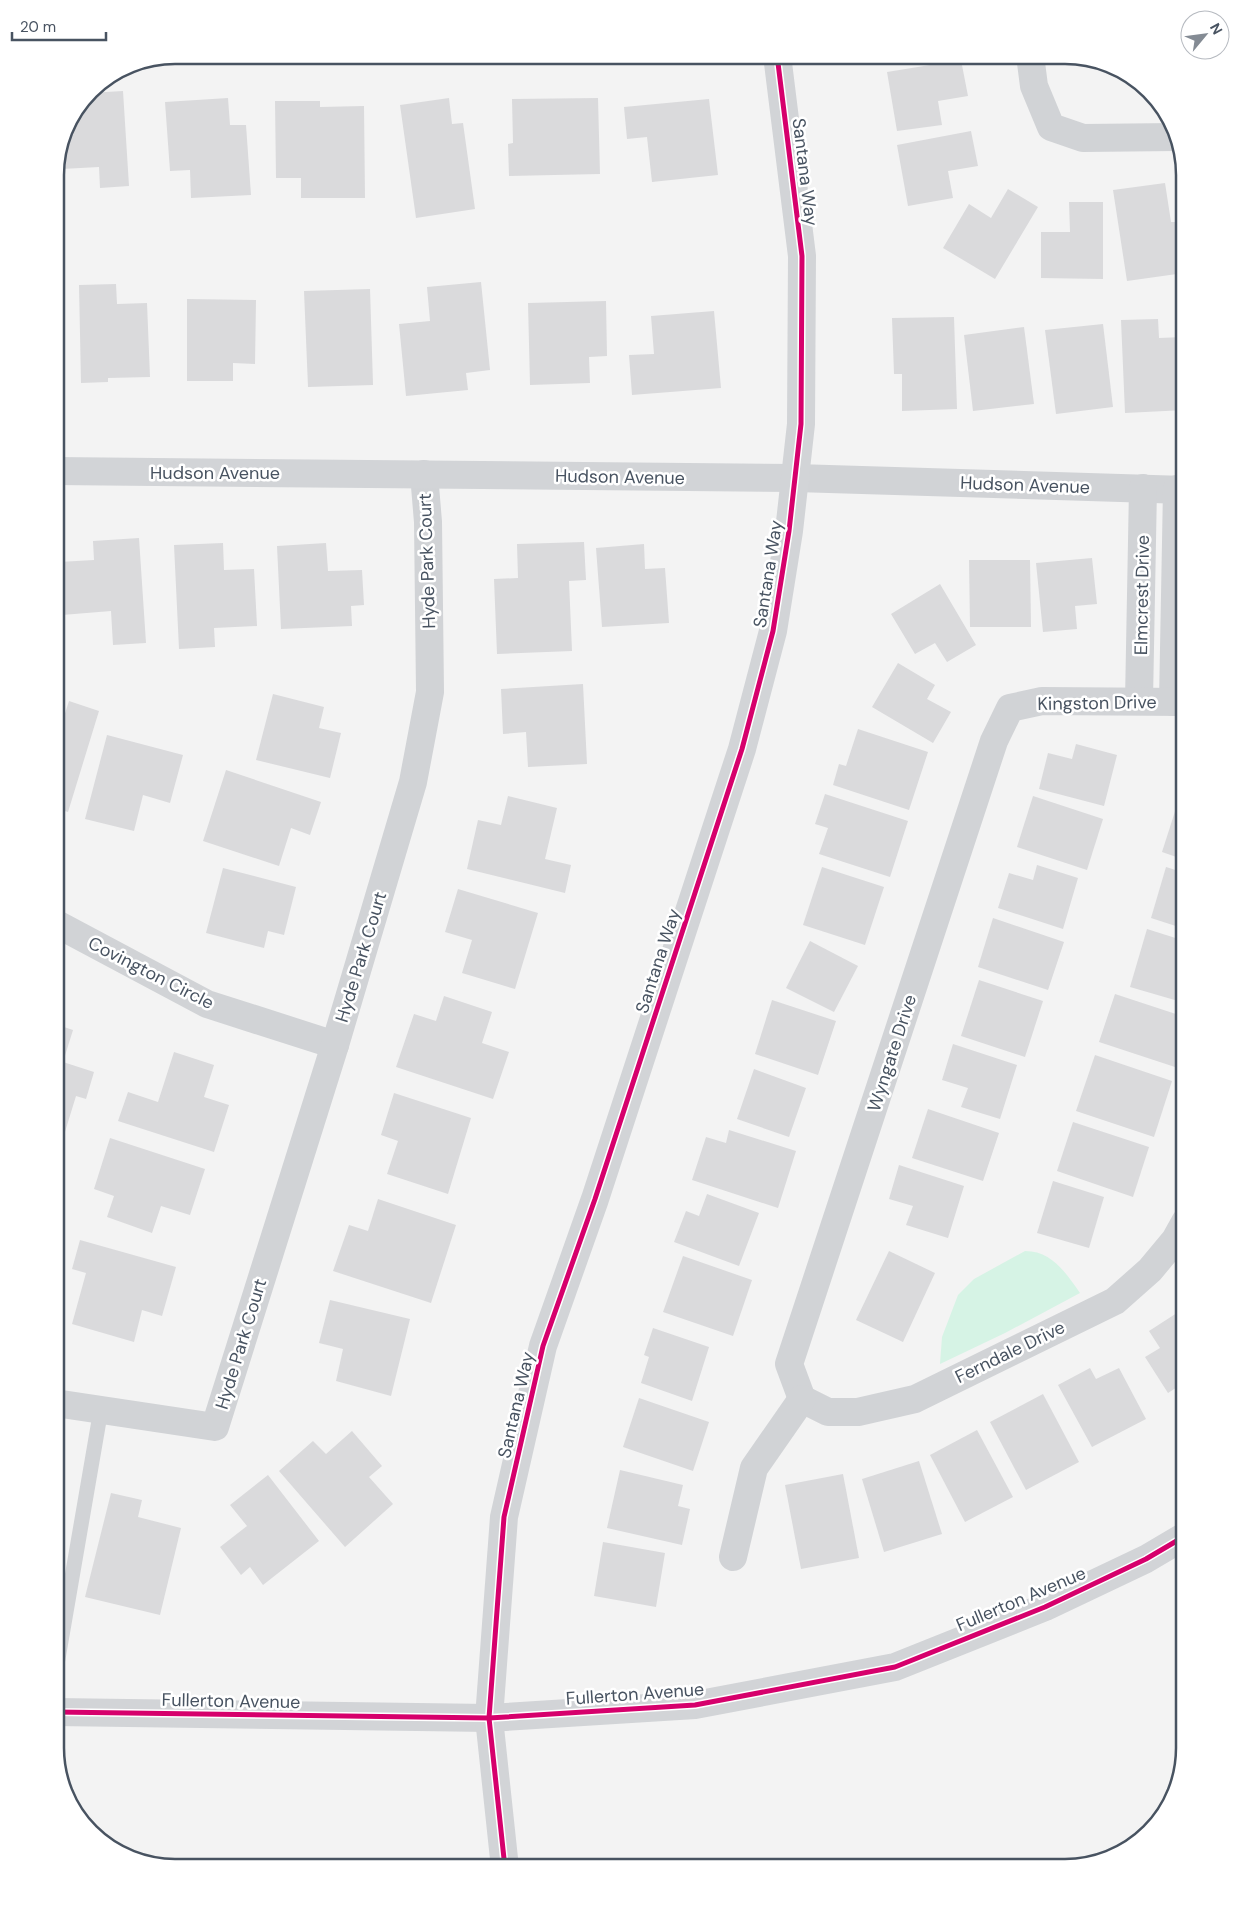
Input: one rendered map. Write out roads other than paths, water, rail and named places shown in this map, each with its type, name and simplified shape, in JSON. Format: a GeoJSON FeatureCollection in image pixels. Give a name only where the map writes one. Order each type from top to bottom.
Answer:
{"type":"FeatureCollection","features":[{"type":"Feature","properties":{"kind":"street","name":"Santana Way"},"geometry":{"type":"LineString","coordinates":[[503,1859],[489,1718],[504,1517],[543,1346],[595,1199],[742,750],[774,631],[796,478],[801,424],[802,256],[778,64]]}},
{"type":"Feature","properties":{"kind":"street"},"geometry":{"type":"LineString","coordinates":[[1031,64],[1034,86],[1051,127],[1083,138],[1169,137]]}},
{"type":"Feature","properties":{"kind":"street","name":"Hudson Avenue"},"geometry":{"type":"LineString","coordinates":[[64,471],[796,478],[1176,490]]}},
{"type":"Feature","properties":{"kind":"street","name":"Hyde Park Court"},"geometry":{"type":"LineString","coordinates":[[101,1410],[214,1427],[334,1045],[413,782],[430,692],[428,522],[424,474]]}},
{"type":"Feature","properties":{"kind":"street","name":"Elmcrest Drive"},"geometry":{"type":"LineString","coordinates":[[1139,701],[1144,488]]}},
{"type":"Feature","properties":{"kind":"street","name":"Kingston Drive"},"geometry":{"type":"LineString","coordinates":[[1010,708],[1042,701],[1176,702]]}},
{"type":"Feature","properties":{"kind":"street","name":"Wyngate Drive"},"geometry":{"type":"LineString","coordinates":[[802,1399],[790,1364],[994,741],[1010,708]]}},
{"type":"Feature","properties":{"kind":"street","name":"Covington Circle"},"geometry":{"type":"LineString","coordinates":[[64,928],[207,1004],[334,1045]]}},
{"type":"Feature","properties":{"kind":"street","name":"Ferndale Drive"},"geometry":{"type":"LineString","coordinates":[[802,1399],[828,1412],[858,1412],[915,1399],[1115,1301],[1150,1270],[1176,1238]]}},
{"type":"Feature","properties":{"kind":"street"},"geometry":{"type":"LineString","coordinates":[[733,1557],[754,1468],[802,1399]]}},
{"type":"Feature","properties":{"kind":"street"},"geometry":{"type":"LineString","coordinates":[[64,1404],[101,1410]]}},
{"type":"Feature","properties":{"kind":"street","name":"Fullerton Avenue"},"geometry":{"type":"LineString","coordinates":[[64,1712],[489,1718],[696,1705],[895,1667],[1045,1607],[1146,1559],[1176,1541]]}},
{"type":"Feature","properties":{"kind":"lane"},"geometry":{"type":"LineString","coordinates":[[64,1624],[101,1410]]}}]}
